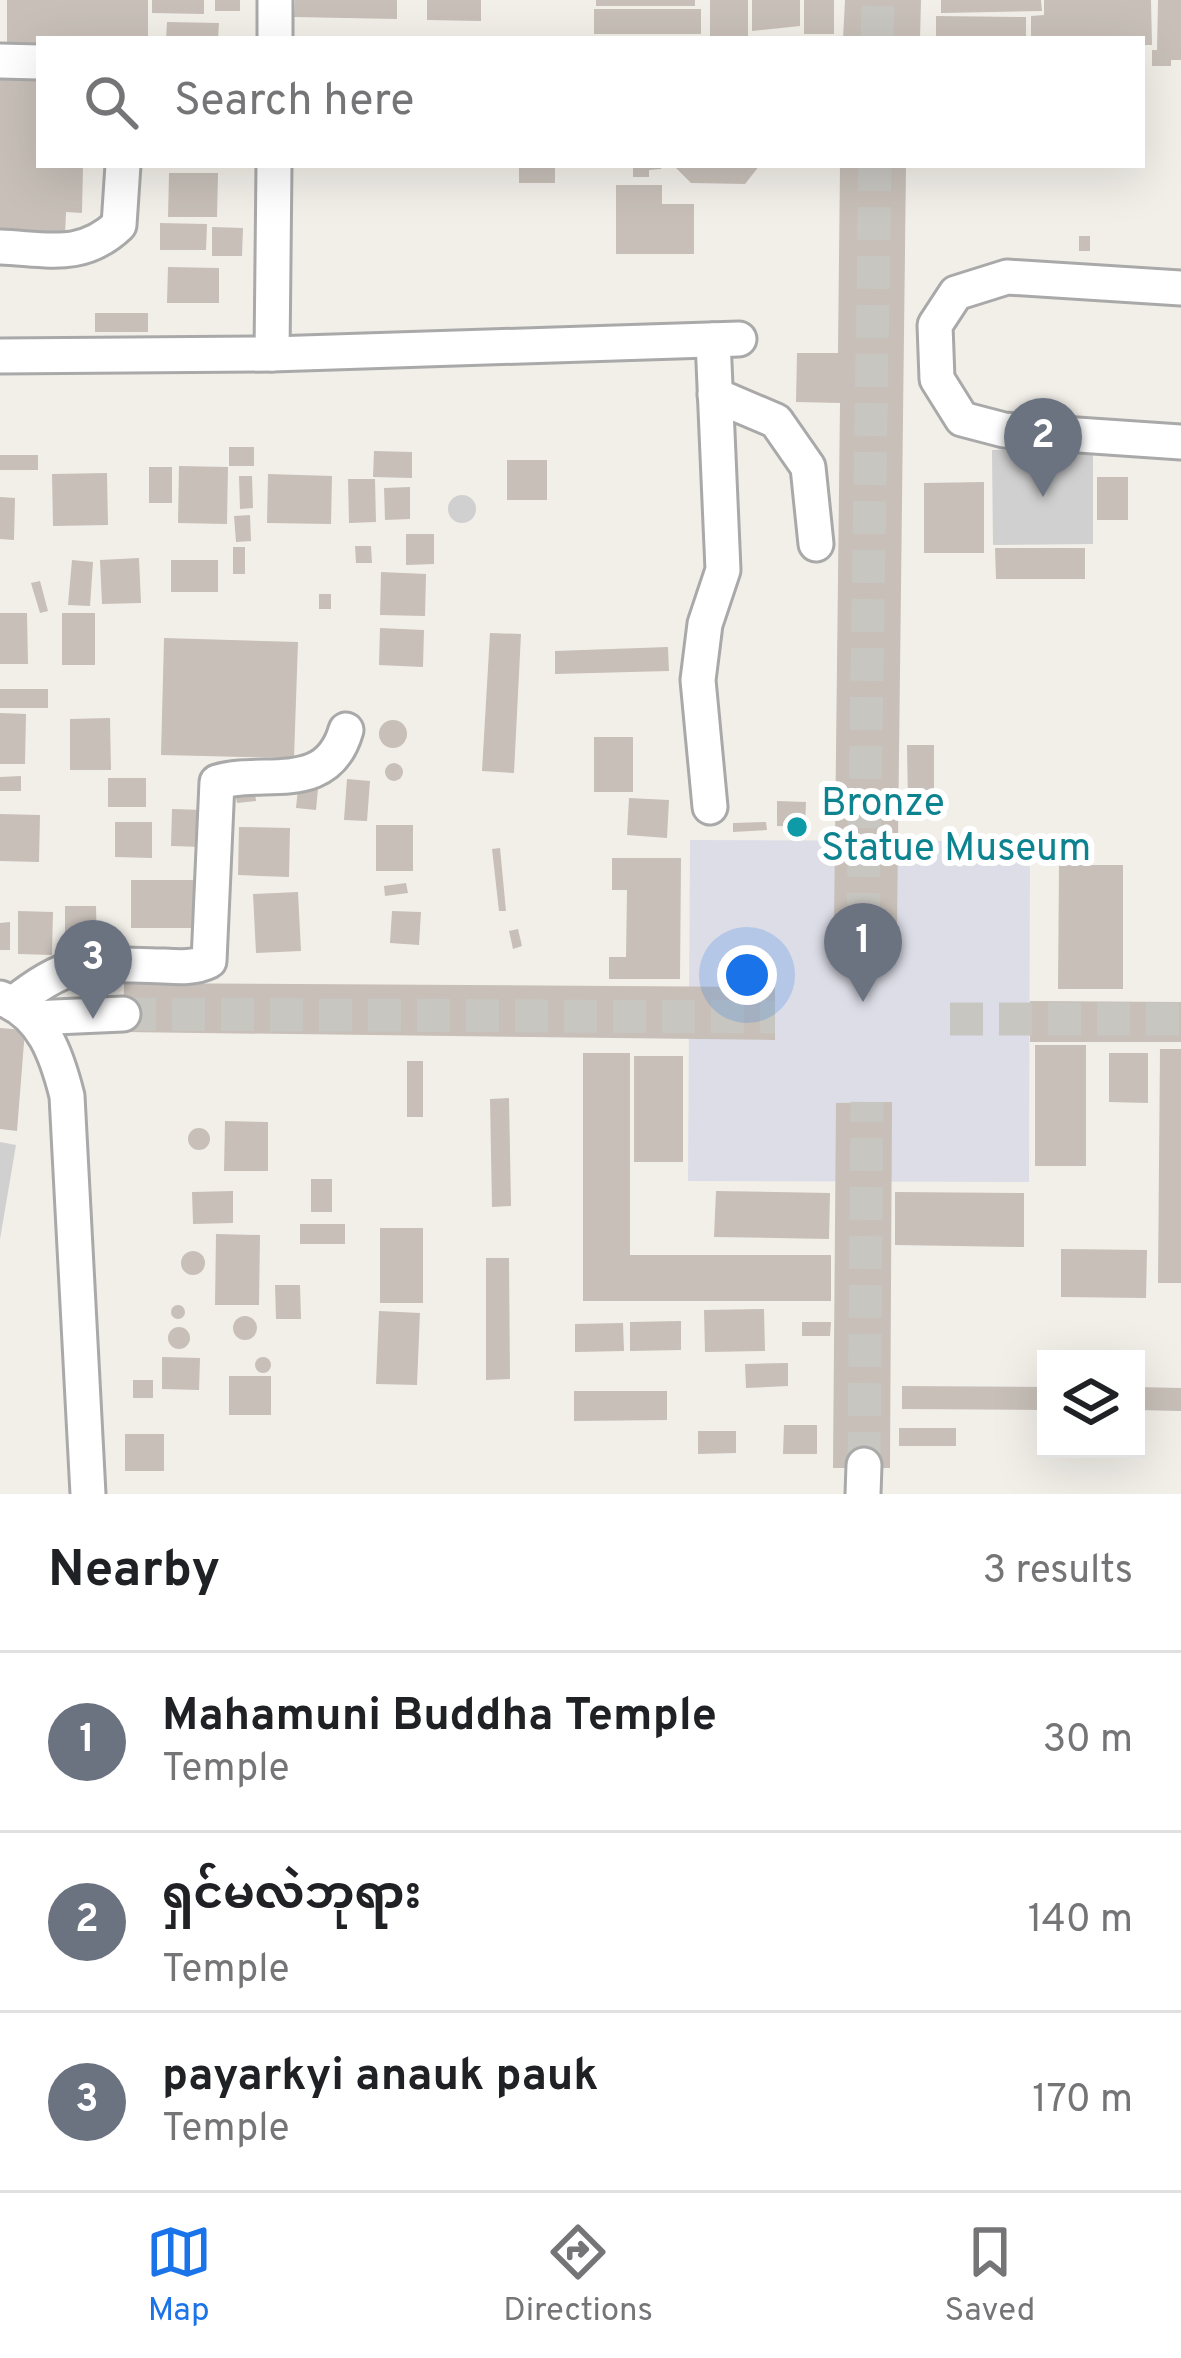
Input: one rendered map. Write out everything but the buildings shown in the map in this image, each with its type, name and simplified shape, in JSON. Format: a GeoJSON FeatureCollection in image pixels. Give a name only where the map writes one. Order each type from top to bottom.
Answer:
{"type":"FeatureCollection","features":[{"type":"Feature","properties":{"kind":"street"},"geometry":{"type":"LineString","coordinates":[[274,36],[275,0]]}},
{"type":"Feature","properties":{"kind":"street"},"geometry":{"type":"LineString","coordinates":[[0,61],[36,62]]}},
{"type":"Feature","properties":{"kind":"street"},"geometry":{"type":"LineString","coordinates":[[0,247],[78,250],[100,243],[119,225],[123,168]]}},
{"type":"Feature","properties":{"kind":"street"},"geometry":{"type":"LineString","coordinates":[[272,354],[274,168]]}},
{"type":"Feature","properties":{"kind":"street"},"geometry":{"type":"LineString","coordinates":[[1181,288],[1007,277],[956,293],[935,325],[937,379],[962,419],[1004,430],[1181,442]]}},
{"type":"Feature","properties":{"kind":"street"},"geometry":{"type":"LineString","coordinates":[[0,356],[272,354],[726,339],[715,395],[723,570],[705,624],[698,680],[710,806]]}},
{"type":"Feature","properties":{"kind":"street"},"geometry":{"type":"LineString","coordinates":[[715,395],[776,421],[808,467],[816,544]]}},
{"type":"Feature","properties":{"kind":"street"},"geometry":{"type":"LineString","coordinates":[[15,1006],[45,978],[82,964],[184,967],[209,961],[217,782],[305,773],[334,757],[346,730]]}},
{"type":"Feature","properties":{"kind":"street"},"geometry":{"type":"LineString","coordinates":[[15,1006],[123,1014]]}},
{"type":"Feature","properties":{"kind":"street"},"geometry":{"type":"LineString","coordinates":[[15,1006],[49,1040],[67,1096],[88,1494]]}},
{"type":"Feature","properties":{"kind":"shaded area"},"geometry":{"type":"Polygon","coordinates":[[[1093,449],[1093,544],[993,545],[992,450],[1093,449]]]}},
{"type":"Feature","properties":{"kind":"shaded area"},"geometry":{"type":"Polygon","coordinates":[[[462,495],[472,499],[476,509],[472,519],[462,523],[452,519],[448,509],[452,499],[462,495]]]}},
{"type":"Feature","properties":{"kind":"shaded area"},"geometry":{"type":"Polygon","coordinates":[[[690,840],[1030,841],[1029,1182],[688,1181],[690,840]]]}},
{"type":"Feature","properties":{"kind":"shaded area"},"geometry":{"type":"Polygon","coordinates":[[[0,1142],[16,1145],[0,1239],[0,1142]]]}},
{"type":"Feature","properties":{"kind":"tunnel"},"geometry":{"type":"LineString","coordinates":[[877,36],[878,0]]}},
{"type":"Feature","properties":{"kind":"tunnel"},"geometry":{"type":"LineString","coordinates":[[863,926],[875,168]]}},
{"type":"Feature","properties":{"kind":"tunnel"},"geometry":{"type":"LineString","coordinates":[[123,1014],[775,1017]]}},
{"type":"Feature","properties":{"kind":"tunnel"},"geometry":{"type":"LineString","coordinates":[[950,1019],[1181,1019]]}},
{"type":"Feature","properties":{"kind":"tunnel"},"geometry":{"type":"LineString","coordinates":[[864,1465],[867,1102]]}},
{"type":"Feature","properties":{"kind":"place","name":"ရှင်မလဲဘုရား"},"geometry":{"type":"Point","coordinates":[1043,497]}},
{"type":"Feature","properties":{"kind":"place","name":"Bronze Statue Museum"},"geometry":{"type":"Point","coordinates":[797,827]}},
{"type":"Feature","properties":{"kind":"place","name":"Mahamuni Buddha Temple"},"geometry":{"type":"Point","coordinates":[863,1002]}},
{"type":"Feature","properties":{"kind":"place","name":"payarkyi anauk pauk"},"geometry":{"type":"Point","coordinates":[93,1019]}}]}
